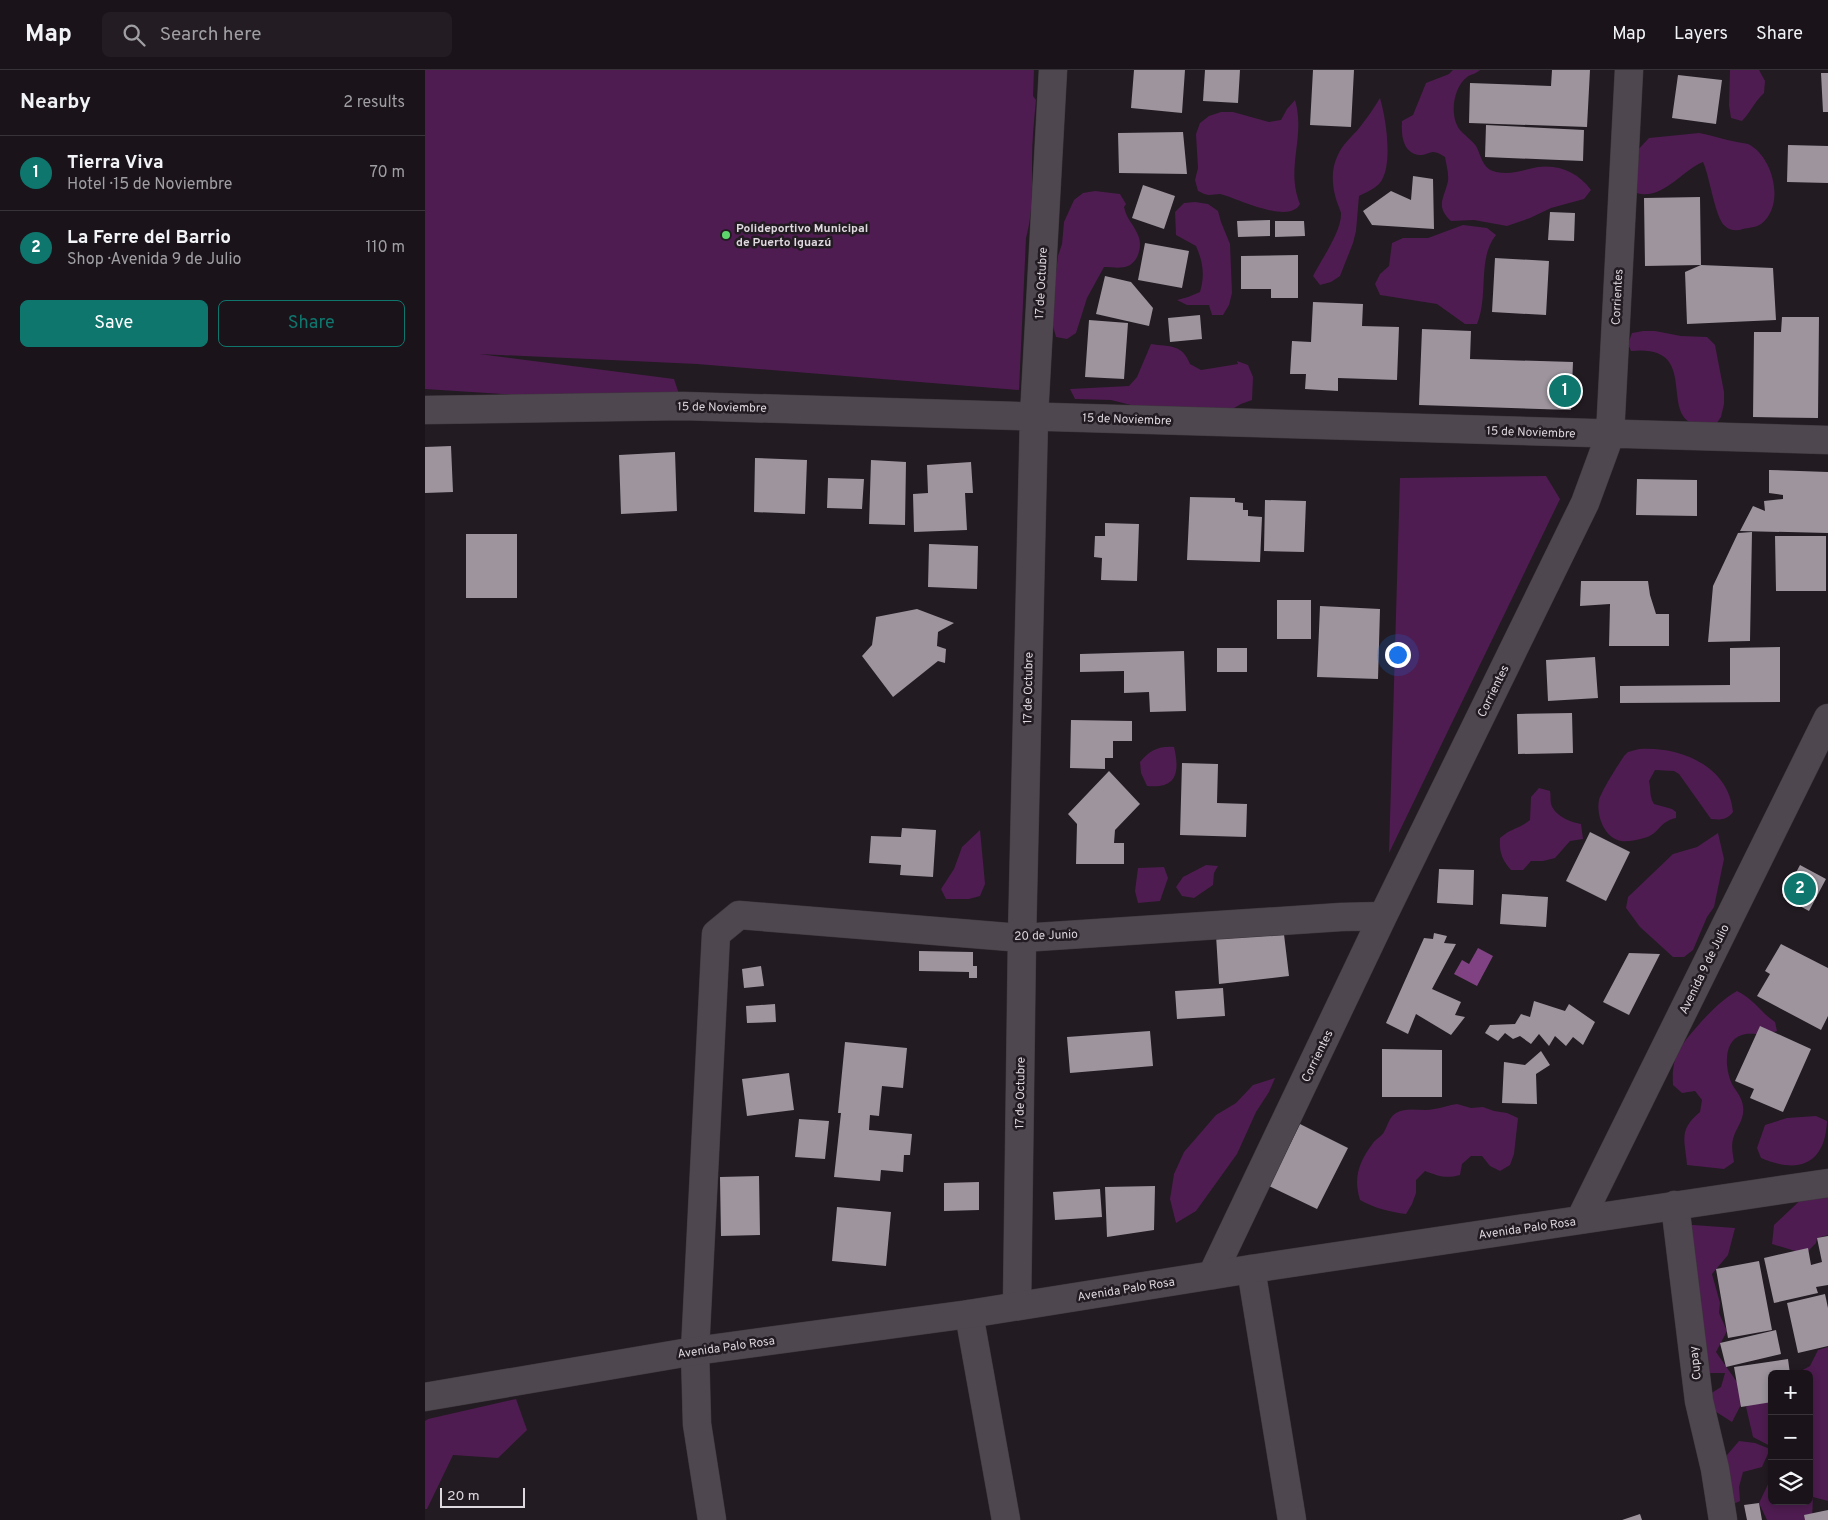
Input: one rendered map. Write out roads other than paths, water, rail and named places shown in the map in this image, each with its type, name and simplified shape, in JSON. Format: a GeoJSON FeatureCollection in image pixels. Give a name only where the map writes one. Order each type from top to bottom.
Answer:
{"type":"FeatureCollection","features":[{"type":"Feature","properties":{"kind":"street","name":"17 de Octubre"},"geometry":{"type":"LineString","coordinates":[[1017,1306],[1022,938],[1034,416],[1053,70]]}},
{"type":"Feature","properties":{"kind":"street","name":"Corrientes"},"geometry":{"type":"LineString","coordinates":[[1212,1275],[1383,916],[1585,503],[1610,435],[1629,70]]}},
{"type":"Feature","properties":{"kind":"street","name":"15 de Noviembre"},"geometry":{"type":"LineString","coordinates":[[425,410],[683,406],[1828,440]]}},
{"type":"Feature","properties":{"kind":"street","name":"Avenida 9 de Julio"},"geometry":{"type":"LineString","coordinates":[[1580,1220],[1828,718]]}},
{"type":"Feature","properties":{"kind":"street","name":"20 de Junio"},"geometry":{"type":"LineString","coordinates":[[695,1351],[716,934],[739,915],[1022,938],[1341,917],[1383,916]]}},
{"type":"Feature","properties":{"kind":"street","name":"Avenida Palo Rosa"},"geometry":{"type":"LineString","coordinates":[[425,1397],[695,1351],[969,1314],[1251,1269],[1828,1183]]}},
{"type":"Feature","properties":{"kind":"street","name":"Cupay"},"geometry":{"type":"LineString","coordinates":[[1675,1205],[1699,1401],[1715,1469],[1723,1520]]}},
{"type":"Feature","properties":{"kind":"street"},"geometry":{"type":"LineString","coordinates":[[1251,1269],[1292,1520]]}},
{"type":"Feature","properties":{"kind":"street"},"geometry":{"type":"LineString","coordinates":[[969,1314],[1006,1520]]}},
{"type":"Feature","properties":{"kind":"street"},"geometry":{"type":"LineString","coordinates":[[695,1351],[697,1424],[712,1520]]}},
{"type":"Feature","properties":{"kind":"place","name":"Polideportivo Municipal de Puerto Iguazú"},"geometry":{"type":"Point","coordinates":[726,235]}},
{"type":"Feature","properties":{"kind":"place","name":"Tierra Viva"},"geometry":{"type":"Point","coordinates":[1565,391]}},
{"type":"Feature","properties":{"kind":"place","name":"La Ferre del Barrio"},"geometry":{"type":"Point","coordinates":[1800,889]}}]}
